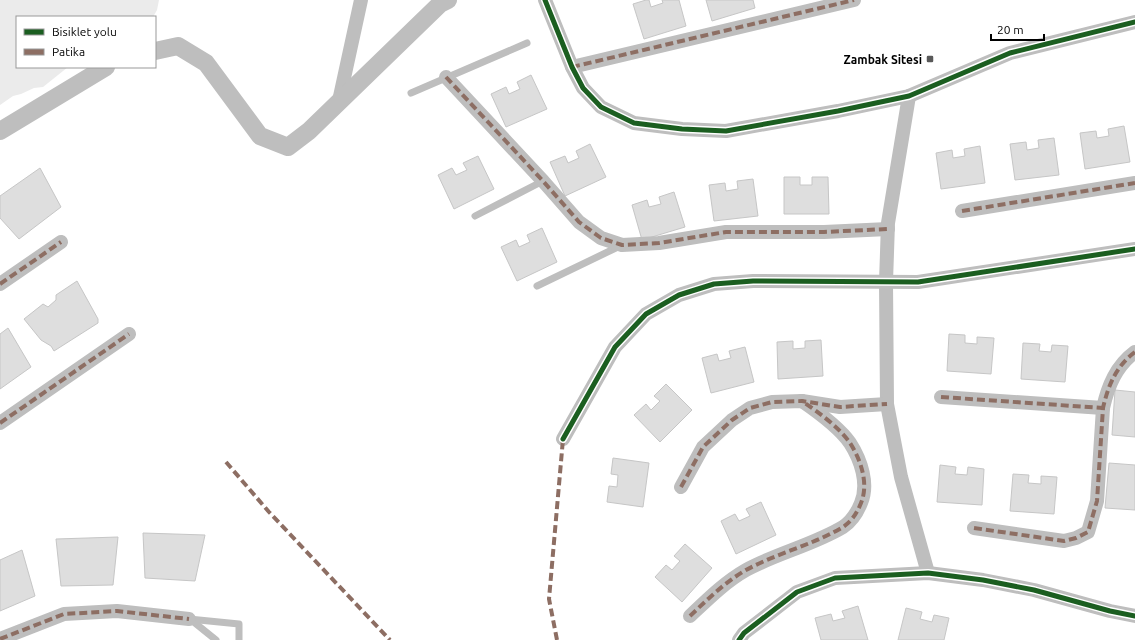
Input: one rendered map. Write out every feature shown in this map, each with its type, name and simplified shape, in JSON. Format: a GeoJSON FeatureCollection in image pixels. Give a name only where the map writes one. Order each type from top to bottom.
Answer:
{"type":"FeatureCollection","features":[{"type":"Feature","properties":{"kind":"street"},"geometry":{"type":"LineString","coordinates":[[339,101],[361,0]]}},
{"type":"Feature","properties":{"kind":"street"},"geometry":{"type":"LineString","coordinates":[[156,51],[178,46],[206,64],[260,136],[288,147],[309,131],[440,4],[448,0]]}},
{"type":"Feature","properties":{"kind":"street"},"geometry":{"type":"LineString","coordinates":[[545,0],[572,67],[583,88],[601,107],[634,123],[726,131],[838,111],[909,96],[1010,53],[1135,22]]}},
{"type":"Feature","properties":{"kind":"street"},"geometry":{"type":"LineString","coordinates":[[572,67],[854,0]]}},
{"type":"Feature","properties":{"kind":"street"},"geometry":{"type":"LineString","coordinates":[[0,131],[104,68]]}},
{"type":"Feature","properties":{"kind":"street"},"geometry":{"type":"LineString","coordinates":[[446,77],[579,222],[601,238],[622,245],[659,243],[726,232],[824,232],[888,229]]}},
{"type":"Feature","properties":{"kind":"street"},"geometry":{"type":"LineString","coordinates":[[909,96],[894,181],[888,229],[886,282],[886,404],[901,477],[928,573]]}},
{"type":"Feature","properties":{"kind":"street"},"geometry":{"type":"LineString","coordinates":[[962,210],[1135,183]]}},
{"type":"Feature","properties":{"kind":"street"},"geometry":{"type":"LineString","coordinates":[[0,284],[61,242]]}},
{"type":"Feature","properties":{"kind":"street"},"geometry":{"type":"LineString","coordinates":[[563,439],[615,347],[646,314],[680,295],[714,284],[753,281],[918,282],[1135,249]]}},
{"type":"Feature","properties":{"kind":"street"},"geometry":{"type":"LineString","coordinates":[[0,423],[129,334]]}},
{"type":"Feature","properties":{"kind":"street"},"geometry":{"type":"LineString","coordinates":[[974,528],[1064,541],[1076,538],[1088,532],[1097,501],[1103,408],[1106,393],[1112,379],[1121,365],[1135,352]]}},
{"type":"Feature","properties":{"kind":"street"},"geometry":{"type":"LineString","coordinates":[[941,397],[1103,408]]}},
{"type":"Feature","properties":{"kind":"street"},"geometry":{"type":"LineString","coordinates":[[682,487],[703,447],[732,420],[750,408],[772,402],[802,402],[840,407],[886,404]]}},
{"type":"Feature","properties":{"kind":"street"},"geometry":{"type":"LineString","coordinates":[[690,616],[727,582],[747,570],[844,526],[855,515],[864,491],[865,480],[860,462],[850,443],[821,414],[802,402]]}},
{"type":"Feature","properties":{"kind":"street"},"geometry":{"type":"LineString","coordinates":[[739,640],[744,633],[797,592],[835,578],[928,573],[983,580],[1034,590],[1110,611],[1135,616]]}},
{"type":"Feature","properties":{"kind":"street"},"geometry":{"type":"LineString","coordinates":[[0,639],[64,614],[117,611],[189,619]]}},
{"type":"Feature","properties":{"kind":"lane"},"geometry":{"type":"LineString","coordinates":[[411,93],[527,43]]}},
{"type":"Feature","properties":{"kind":"lane"},"geometry":{"type":"LineString","coordinates":[[475,216],[543,181]]}},
{"type":"Feature","properties":{"kind":"lane"},"geometry":{"type":"LineString","coordinates":[[538,286],[622,245]]}},
{"type":"Feature","properties":{"kind":"lane"},"geometry":{"type":"LineString","coordinates":[[189,619],[216,640]]}},
{"type":"Feature","properties":{"kind":"lane"},"geometry":{"type":"LineString","coordinates":[[189,619],[239,624],[239,640]]}},
{"type":"Feature","properties":{"kind":"shaded area"},"geometry":{"type":"Polygon","coordinates":[[[0,0],[159,0],[157,10],[154,16],[16,16],[16,68],[67,68],[43,87],[34,88],[13,96],[0,105],[0,0]]]}},
{"type":"Feature","properties":{"kind":"building"},"geometry":{"type":"Polygon","coordinates":[[[649,0],[651,7],[663,3],[662,0],[679,0],[686,26],[644,39],[633,4],[649,0]]]}},
{"type":"Feature","properties":{"kind":"building"},"geometry":{"type":"Polygon","coordinates":[[[706,0],[753,0],[755,8],[712,21],[706,0]]]}},
{"type":"Feature","properties":{"kind":"building"},"geometry":{"type":"Polygon","coordinates":[[[531,75],[547,109],[506,127],[491,94],[506,87],[509,94],[520,89],[517,82],[531,75]]]}},
{"type":"Feature","properties":{"kind":"building"},"geometry":{"type":"Polygon","coordinates":[[[1124,126],[1130,162],[1085,169],[1080,133],[1096,131],[1097,138],[1109,136],[1108,129],[1124,126]]]}},
{"type":"Feature","properties":{"kind":"building"},"geometry":{"type":"Polygon","coordinates":[[[1054,138],[1059,175],[1015,180],[1010,144],[1026,142],[1027,150],[1039,148],[1038,140],[1054,138]]]}},
{"type":"Feature","properties":{"kind":"building"},"geometry":{"type":"Polygon","coordinates":[[[590,144],[606,177],[565,196],[550,162],[565,156],[568,163],[579,158],[576,151],[590,144]]]}},
{"type":"Feature","properties":{"kind":"building"},"geometry":{"type":"Polygon","coordinates":[[[980,146],[985,183],[941,189],[936,153],[952,150],[953,158],[965,156],[964,149],[980,146]]]}},
{"type":"Feature","properties":{"kind":"building"},"geometry":{"type":"Polygon","coordinates":[[[478,156],[494,189],[454,209],[438,175],[452,168],[456,175],[467,170],[463,163],[478,156]]]}},
{"type":"Feature","properties":{"kind":"building"},"geometry":{"type":"Polygon","coordinates":[[[40,168],[61,207],[19,239],[0,218],[0,196],[40,168]]]}},
{"type":"Feature","properties":{"kind":"building"},"geometry":{"type":"Polygon","coordinates":[[[784,177],[800,177],[800,185],[812,185],[812,177],[828,177],[829,214],[784,214],[784,177]]]}},
{"type":"Feature","properties":{"kind":"building"},"geometry":{"type":"Polygon","coordinates":[[[753,179],[758,216],[714,221],[709,185],[725,183],[726,191],[738,189],[737,181],[753,179]]]}},
{"type":"Feature","properties":{"kind":"building"},"geometry":{"type":"Polygon","coordinates":[[[674,192],[685,227],[642,240],[632,205],[647,200],[649,207],[661,204],[659,197],[674,192]]]}},
{"type":"Feature","properties":{"kind":"building"},"geometry":{"type":"Polygon","coordinates":[[[542,228],[557,262],[517,281],[501,247],[516,240],[519,247],[530,242],[527,235],[542,228]]]}},
{"type":"Feature","properties":{"kind":"building"},"geometry":{"type":"Polygon","coordinates":[[[77,281],[98,319],[98,323],[54,351],[51,346],[41,340],[24,319],[43,304],[48,307],[56,300],[56,295],[77,281]]]}},
{"type":"Feature","properties":{"kind":"building"},"geometry":{"type":"Polygon","coordinates":[[[8,328],[31,367],[0,389],[0,334],[8,328]]]}},
{"type":"Feature","properties":{"kind":"building"},"geometry":{"type":"Polygon","coordinates":[[[949,334],[965,335],[965,343],[977,344],[977,337],[994,338],[991,374],[947,371],[949,334]]]}},
{"type":"Feature","properties":{"kind":"building"},"geometry":{"type":"Polygon","coordinates":[[[821,340],[823,376],[778,379],[777,342],[793,341],[793,349],[805,348],[805,341],[821,340]]]}},
{"type":"Feature","properties":{"kind":"building"},"geometry":{"type":"Polygon","coordinates":[[[1023,343],[1040,344],[1039,351],[1051,352],[1052,345],[1068,346],[1065,382],[1021,379],[1023,343]]]}},
{"type":"Feature","properties":{"kind":"building"},"geometry":{"type":"Polygon","coordinates":[[[745,347],[754,382],[711,393],[702,358],[717,354],[719,361],[731,358],[729,351],[745,347]]]}},
{"type":"Feature","properties":{"kind":"building"},"geometry":{"type":"Polygon","coordinates":[[[666,384],[692,410],[660,442],[634,415],[646,404],[651,410],[660,401],[654,396],[666,384]]]}},
{"type":"Feature","properties":{"kind":"building"},"geometry":{"type":"Polygon","coordinates":[[[1115,390],[1135,392],[1135,437],[1112,435],[1115,390]]]}},
{"type":"Feature","properties":{"kind":"building"},"geometry":{"type":"Polygon","coordinates":[[[613,458],[649,463],[643,507],[607,502],[609,486],[617,487],[618,475],[611,474],[613,458]]]}},
{"type":"Feature","properties":{"kind":"building"},"geometry":{"type":"Polygon","coordinates":[[[1109,463],[1135,465],[1135,510],[1105,508],[1109,463]]]}},
{"type":"Feature","properties":{"kind":"building"},"geometry":{"type":"Polygon","coordinates":[[[940,465],[956,467],[955,474],[967,475],[968,467],[984,469],[982,505],[937,502],[940,465]]]}},
{"type":"Feature","properties":{"kind":"building"},"geometry":{"type":"Polygon","coordinates":[[[1013,474],[1029,475],[1028,483],[1041,484],[1041,476],[1057,477],[1054,514],[1010,511],[1013,474]]]}},
{"type":"Feature","properties":{"kind":"building"},"geometry":{"type":"Polygon","coordinates":[[[761,502],[776,535],[736,554],[721,521],[735,514],[739,521],[750,516],[746,509],[761,502]]]}},
{"type":"Feature","properties":{"kind":"building"},"geometry":{"type":"Polygon","coordinates":[[[143,533],[205,535],[195,581],[145,578],[143,533]]]}},
{"type":"Feature","properties":{"kind":"building"},"geometry":{"type":"Polygon","coordinates":[[[118,537],[113,585],[61,586],[56,539],[118,537]]]}},
{"type":"Feature","properties":{"kind":"building"},"geometry":{"type":"Polygon","coordinates":[[[685,544],[712,568],[682,602],[655,577],[666,565],[672,570],[680,561],[674,556],[685,544]]]}},
{"type":"Feature","properties":{"kind":"building"},"geometry":{"type":"Polygon","coordinates":[[[22,550],[35,596],[0,611],[0,560],[22,550]]]}},
{"type":"Feature","properties":{"kind":"building"},"geometry":{"type":"Polygon","coordinates":[[[858,606],[868,640],[821,640],[815,618],[831,614],[833,621],[845,618],[842,611],[858,606]]]}},
{"type":"Feature","properties":{"kind":"building"},"geometry":{"type":"Polygon","coordinates":[[[906,608],[922,612],[920,619],[932,622],[934,615],[949,618],[944,640],[898,640],[906,608]]]}},
{"type":"Feature","properties":{"kind":"marked path"},"geometry":{"type":"LineString","coordinates":[[572,67],[854,0]]}},
{"type":"Feature","properties":{"kind":"marked path"},"geometry":{"type":"LineString","coordinates":[[446,77],[579,222],[601,238],[622,245],[659,243],[726,232],[824,232],[888,229]]}},
{"type":"Feature","properties":{"kind":"marked path"},"geometry":{"type":"LineString","coordinates":[[962,211],[1135,183]]}},
{"type":"Feature","properties":{"kind":"marked path"},"geometry":{"type":"LineString","coordinates":[[0,284],[61,242]]}},
{"type":"Feature","properties":{"kind":"marked path"},"geometry":{"type":"LineString","coordinates":[[0,423],[129,334]]}},
{"type":"Feature","properties":{"kind":"marked path"},"geometry":{"type":"LineString","coordinates":[[974,528],[1064,541],[1076,538],[1088,532],[1097,501],[1103,408],[1105,400],[1110,384],[1118,370],[1135,352]]}},
{"type":"Feature","properties":{"kind":"marked path"},"geometry":{"type":"LineString","coordinates":[[941,397],[1103,408]]}},
{"type":"Feature","properties":{"kind":"marked path"},"geometry":{"type":"LineString","coordinates":[[681,487],[703,447],[732,420],[750,408],[772,402],[802,401],[840,407],[887,404]]}},
{"type":"Feature","properties":{"kind":"marked path"},"geometry":{"type":"LineString","coordinates":[[690,616],[717,591],[738,575],[758,564],[807,544],[843,527],[852,519],[858,510],[863,496],[864,480],[863,472],[854,450],[850,443],[834,426],[802,401]]}},
{"type":"Feature","properties":{"kind":"marked path"},"geometry":{"type":"LineString","coordinates":[[557,640],[549,599],[563,439]]}},
{"type":"Feature","properties":{"kind":"marked path"},"geometry":{"type":"LineString","coordinates":[[226,462],[269,512],[390,640]]}},
{"type":"Feature","properties":{"kind":"marked path"},"geometry":{"type":"LineString","coordinates":[[0,639],[64,614],[117,611],[189,619]]}},
{"type":"Feature","properties":{"kind":"cycle path"},"geometry":{"type":"LineString","coordinates":[[545,0],[572,67],[583,88],[601,107],[634,123],[682,129],[726,131],[838,111],[909,96],[1010,53],[1135,22]]}},
{"type":"Feature","properties":{"kind":"cycle path"},"geometry":{"type":"LineString","coordinates":[[563,439],[615,347],[646,314],[679,295],[714,284],[753,281],[918,282],[1135,249]]}},
{"type":"Feature","properties":{"kind":"cycle path"},"geometry":{"type":"LineString","coordinates":[[739,640],[744,633],[797,592],[835,578],[928,573],[983,580],[1034,590],[1110,611],[1135,616]]}},
{"type":"Feature","properties":{"kind":"place","name":"Zambak Sitesi"},"geometry":{"type":"Point","coordinates":[930,59]}}]}
